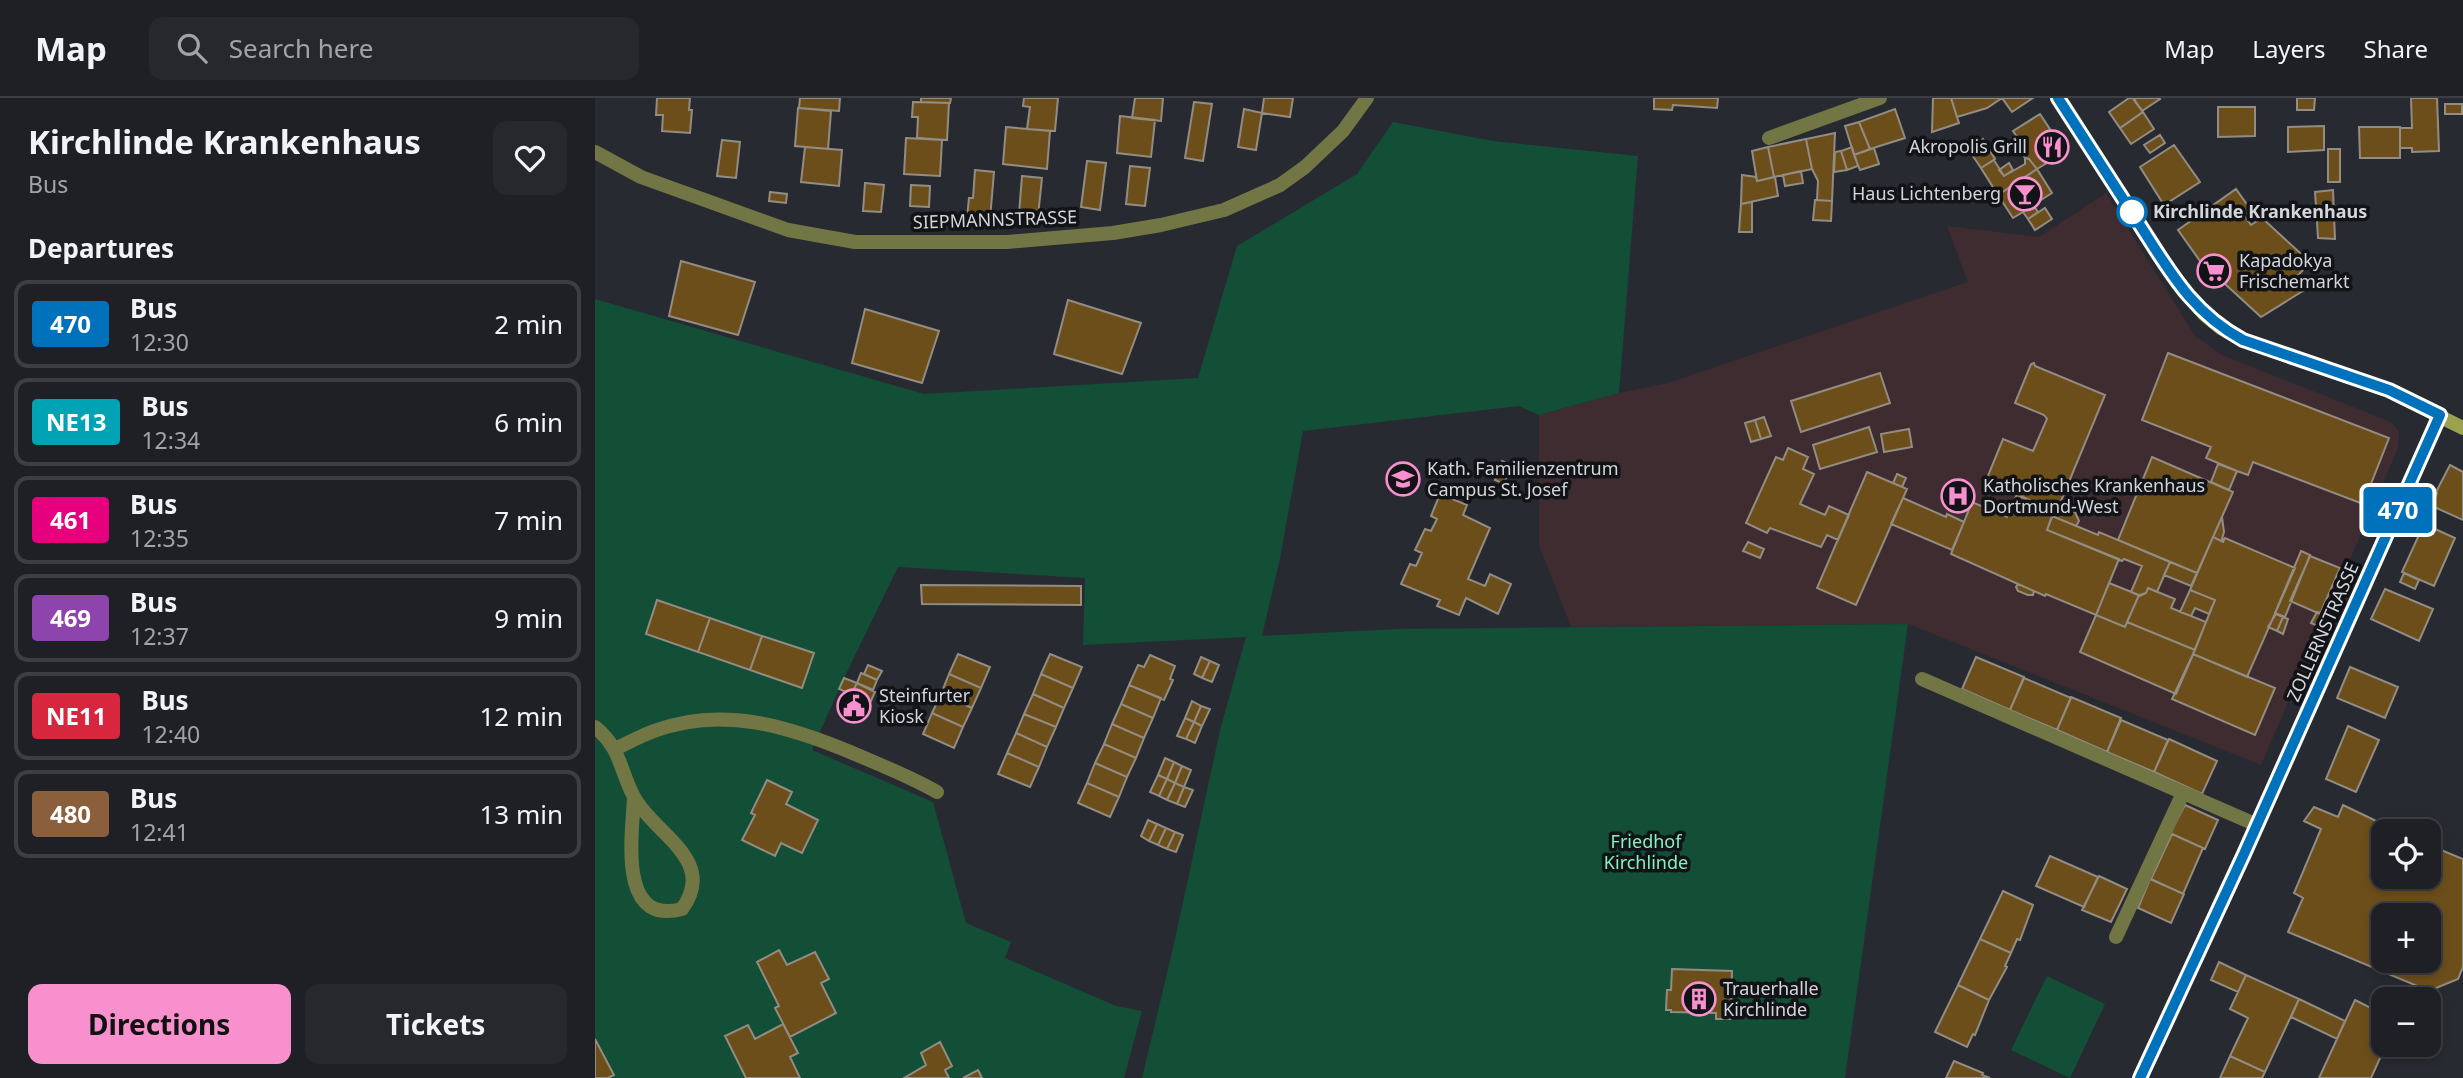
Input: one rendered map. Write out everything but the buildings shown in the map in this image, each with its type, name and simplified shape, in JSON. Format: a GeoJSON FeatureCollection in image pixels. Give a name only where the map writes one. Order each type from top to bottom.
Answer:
{"type":"FeatureCollection","features":[{"type":"Feature","properties":{"kind":"main road"},"geometry":{"type":"LineString","coordinates":[[2058,98],[2175,279],[2204,314],[2221,328],[2243,340],[2389,390],[2463,428]]}},
{"type":"Feature","properties":{"kind":"street","name":"SIEPMANNSTRASSE"},"geometry":{"type":"LineString","coordinates":[[595,152],[642,177],[787,230],[855,242],[1007,242],[1113,233],[1224,210],[1280,186],[1305,167],[1343,131],[1367,98]]}},
{"type":"Feature","properties":{"kind":"street"},"geometry":{"type":"LineString","coordinates":[[1769,138],[1880,98]]}},
{"type":"Feature","properties":{"kind":"street","name":"ZOLLERNSTRASSE"},"geometry":{"type":"LineString","coordinates":[[2140,1078],[2257,825],[2440,415]]}},
{"type":"Feature","properties":{"kind":"street"},"geometry":{"type":"LineString","coordinates":[[1922,679],[2257,825]]}},
{"type":"Feature","properties":{"kind":"street"},"geometry":{"type":"LineString","coordinates":[[615,749],[654,730],[682,724],[712,720],[748,721],[782,727],[829,743],[937,792]]}},
{"type":"Feature","properties":{"kind":"street"},"geometry":{"type":"LineString","coordinates":[[595,727],[615,749],[634,798],[682,852],[691,867],[694,879],[692,892],[682,909],[668,913],[657,910],[646,905],[637,894],[633,881],[634,798]]}},
{"type":"Feature","properties":{"kind":"street"},"geometry":{"type":"LineString","coordinates":[[2116,937],[2183,793]]}},
{"type":"Feature","properties":{"kind":"shaded area","name":"Katholisches Krankenhaus Dortmund-West"},"geometry":{"type":"Polygon","coordinates":[[[2106,193],[2195,336],[2222,355],[2391,422],[2399,432],[2398,448],[2261,765],[1908,624],[1571,627],[1539,545],[1539,415],[1668,383],[1968,282],[1947,226],[2039,237],[2106,193]]]}},
{"type":"Feature","properties":{"kind":"green space","name":"Friedhof Kirchlinde"},"geometry":{"type":"Polygon","coordinates":[[[1393,122],[1493,141],[1638,156],[1619,393],[1539,415],[1519,406],[1303,431],[1280,558],[1262,636],[1396,629],[1908,624],[1845,1078],[1142,1078],[1220,730],[1246,637],[1083,645],[1085,578],[898,567],[812,750],[933,802],[966,923],[1011,942],[1005,958],[1116,1006],[1142,1011],[1124,1078],[595,1078],[595,299],[924,394],[1198,378],[1237,246],[1357,174],[1393,122]]]}},
{"type":"Feature","properties":{"kind":"green space"},"geometry":{"type":"Polygon","coordinates":[[[2047,976],[2105,1004],[2070,1078],[2011,1050],[2047,976]]]}},
{"type":"Feature","properties":{"kind":"bus line","name":"470"},"geometry":{"type":"LineString","coordinates":[[2058,98],[2175,279],[2204,314],[2221,328],[2243,340],[2389,390],[2440,415],[2329,667],[2140,1078]]}},
{"type":"Feature","properties":{"kind":"place","name":"Akropolis Grill"},"geometry":{"type":"Point","coordinates":[2052,147]}},
{"type":"Feature","properties":{"kind":"place","name":"Haus Lichtenberg"},"geometry":{"type":"Point","coordinates":[2025,194]}},
{"type":"Feature","properties":{"kind":"place","name":"Kirchlinde Krankenhaus"},"geometry":{"type":"Point","coordinates":[2132,212]}},
{"type":"Feature","properties":{"kind":"place","name":"Kapadokya Frischemarkt"},"geometry":{"type":"Point","coordinates":[2214,271]}},
{"type":"Feature","properties":{"kind":"place","name":"Kath. Familienzentrum Campus St. Josef"},"geometry":{"type":"Point","coordinates":[1403,479]}},
{"type":"Feature","properties":{"kind":"place","name":"Katholisches Krankenhaus Dortmund-West"},"geometry":{"type":"Point","coordinates":[1958,496]}},
{"type":"Feature","properties":{"kind":"place","name":"Steinfurter Kiosk"},"geometry":{"type":"Point","coordinates":[854,706]}},
{"type":"Feature","properties":{"kind":"place","name":"Trauerhalle Kirchlinde"},"geometry":{"type":"Point","coordinates":[1699,999]}}]}
